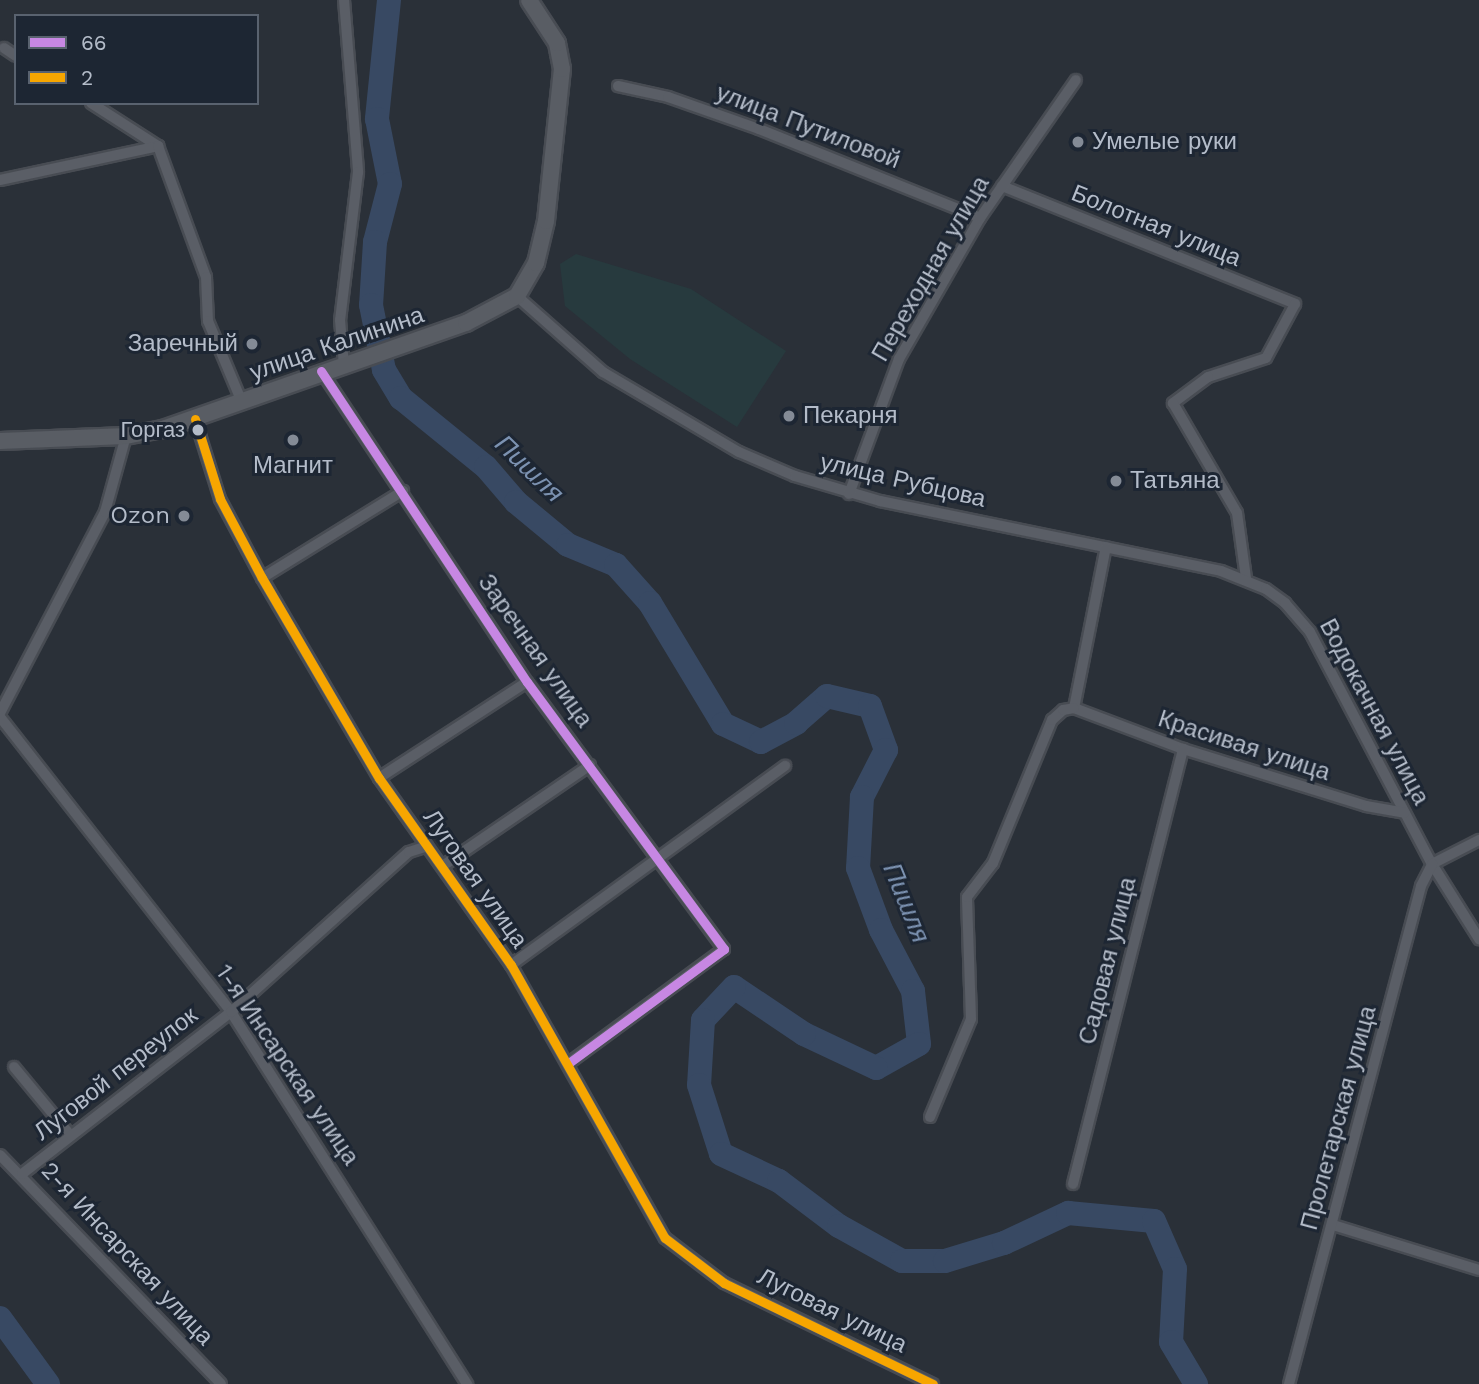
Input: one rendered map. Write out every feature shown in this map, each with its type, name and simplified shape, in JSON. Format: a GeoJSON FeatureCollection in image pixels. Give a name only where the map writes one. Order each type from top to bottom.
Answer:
{"type":"FeatureCollection","features":[{"type":"Feature","properties":{"kind":"main road"},"geometry":{"type":"LineString","coordinates":[[517,296],[536,263],[546,222],[562,69],[557,43],[529,0]]}},
{"type":"Feature","properties":{"kind":"main road","name":"улица Калинина"},"geometry":{"type":"LineString","coordinates":[[0,440],[126,436],[195,419],[321,371],[416,342],[466,323],[517,296]]}},
{"type":"Feature","properties":{"kind":"street"},"geometry":{"type":"LineString","coordinates":[[344,0],[358,172],[340,320],[344,365]]}},
{"type":"Feature","properties":{"kind":"street"},"geometry":{"type":"LineString","coordinates":[[4,48],[14,55]]}},
{"type":"Feature","properties":{"kind":"street","name":"Переходная улица"},"geometry":{"type":"LineString","coordinates":[[849,494],[899,359],[980,218],[1076,80]]}},
{"type":"Feature","properties":{"kind":"street","name":"улица Путиловой"},"geometry":{"type":"LineString","coordinates":[[618,86],[668,97],[746,124],[980,218]]}},
{"type":"Feature","properties":{"kind":"street"},"geometry":{"type":"LineString","coordinates":[[94,105],[158,146],[206,277],[208,321],[242,401]]}},
{"type":"Feature","properties":{"kind":"street"},"geometry":{"type":"LineString","coordinates":[[0,180],[158,146]]}},
{"type":"Feature","properties":{"kind":"street","name":"Болотная улица"},"geometry":{"type":"LineString","coordinates":[[1002,186],[1295,304],[1266,358],[1208,377],[1173,403],[1237,513],[1246,578]]}},
{"type":"Feature","properties":{"kind":"street","name":"улица Рубцова"},"geometry":{"type":"LineString","coordinates":[[517,296],[603,372],[740,452],[849,494],[1246,578]]}},
{"type":"Feature","properties":{"kind":"street","name":"Заречная улица"},"geometry":{"type":"LineString","coordinates":[[321,371],[527,682],[660,858],[724,949],[569,1063]]}},
{"type":"Feature","properties":{"kind":"street","name":"Луговая улица"},"geometry":{"type":"LineString","coordinates":[[195,419],[220,499],[262,578],[379,778],[427,846],[444,864],[511,965],[569,1063],[665,1238],[724,1283],[933,1384]]}},
{"type":"Feature","properties":{"kind":"street"},"geometry":{"type":"LineString","coordinates":[[0,715],[105,512],[126,436]]}},
{"type":"Feature","properties":{"kind":"street"},"geometry":{"type":"LineString","coordinates":[[262,578],[403,491]]}},
{"type":"Feature","properties":{"kind":"street"},"geometry":{"type":"LineString","coordinates":[[930,1117],[971,1019],[967,897],[993,863],[1052,720],[1063,710],[1074,708],[1106,547]]}},
{"type":"Feature","properties":{"kind":"street","name":"Водокачная улица"},"geometry":{"type":"LineString","coordinates":[[1246,578],[1285,603],[1310,632],[1432,864],[1479,939]]}},
{"type":"Feature","properties":{"kind":"street"},"geometry":{"type":"LineString","coordinates":[[379,778],[527,682]]}},
{"type":"Feature","properties":{"kind":"street","name":"Красивая улица"},"geometry":{"type":"LineString","coordinates":[[1074,708],[1183,749],[1366,806],[1405,813]]}},
{"type":"Feature","properties":{"kind":"street","name":"1-я Инсарская улица"},"geometry":{"type":"LineString","coordinates":[[0,715],[231,1012],[467,1384]]}},
{"type":"Feature","properties":{"kind":"street","name":"Садовая улица"},"geometry":{"type":"LineString","coordinates":[[1073,1184],[1183,749]]}},
{"type":"Feature","properties":{"kind":"street"},"geometry":{"type":"LineString","coordinates":[[444,864],[590,765]]}},
{"type":"Feature","properties":{"kind":"street"},"geometry":{"type":"LineString","coordinates":[[511,965],[785,766]]}},
{"type":"Feature","properties":{"kind":"street"},"geometry":{"type":"LineString","coordinates":[[1432,864],[1479,840]]}},
{"type":"Feature","properties":{"kind":"street","name":"Луговой переулок"},"geometry":{"type":"LineString","coordinates":[[22,1174],[231,1012],[409,852],[427,846]]}},
{"type":"Feature","properties":{"kind":"street","name":"Пролетарская улица"},"geometry":{"type":"LineString","coordinates":[[1289,1384],[1421,886],[1432,864]]}},
{"type":"Feature","properties":{"kind":"street"},"geometry":{"type":"LineString","coordinates":[[14,1067],[71,1136]]}},
{"type":"Feature","properties":{"kind":"street","name":"2-я Инсарская улица"},"geometry":{"type":"LineString","coordinates":[[0,1155],[22,1174],[221,1384]]}},
{"type":"Feature","properties":{"kind":"street"},"geometry":{"type":"LineString","coordinates":[[1333,1225],[1479,1270]]}},
{"type":"Feature","properties":{"kind":"green space"},"geometry":{"type":"Polygon","coordinates":[[[576,254],[691,289],[786,351],[737,427],[630,359],[565,306],[560,264],[576,254]]]}},
{"type":"Feature","properties":{"kind":"waterway","name":"Пишля"},"geometry":{"type":"LineString","coordinates":[[389,0],[377,119],[390,184],[375,242],[371,305],[384,370],[401,398],[486,467],[516,502],[568,545],[616,565],[650,603],[723,724],[761,742],[796,723],[827,696],[870,706],[886,750],[862,797],[858,868],[881,930],[913,991],[919,1044],[876,1068],[804,1034],[734,987],[703,1020],[699,1085],[721,1154],[779,1181],[839,1226],[902,1261],[945,1261],[1004,1243],[1068,1213],[1154,1221],[1175,1269],[1171,1342],[1196,1384]]}},
{"type":"Feature","properties":{"kind":"waterway"},"geometry":{"type":"LineString","coordinates":[[0,1318],[48,1384]]}},
{"type":"Feature","properties":{"kind":"transit line","name":"66"},"geometry":{"type":"LineString","coordinates":[[321,371],[527,682],[724,949],[569,1063]]}},
{"type":"Feature","properties":{"kind":"transit line","name":"2"},"geometry":{"type":"LineString","coordinates":[[195,419],[220,499],[262,578],[379,778],[511,965],[665,1238],[724,1283],[933,1384]]}},
{"type":"Feature","properties":{"kind":"place","name":"Умелые руки"},"geometry":{"type":"Point","coordinates":[1078,142]}},
{"type":"Feature","properties":{"kind":"place","name":"Заречный"},"geometry":{"type":"Point","coordinates":[252,344]}},
{"type":"Feature","properties":{"kind":"place","name":"Пекарня"},"geometry":{"type":"Point","coordinates":[789,416]}},
{"type":"Feature","properties":{"kind":"place","name":"Горгаз"},"geometry":{"type":"Point","coordinates":[198,430]}},
{"type":"Feature","properties":{"kind":"place","name":"Магнит"},"geometry":{"type":"Point","coordinates":[293,440]}},
{"type":"Feature","properties":{"kind":"place","name":"Татьяна"},"geometry":{"type":"Point","coordinates":[1116,481]}},
{"type":"Feature","properties":{"kind":"place","name":"Ozon"},"geometry":{"type":"Point","coordinates":[184,516]}}]}
